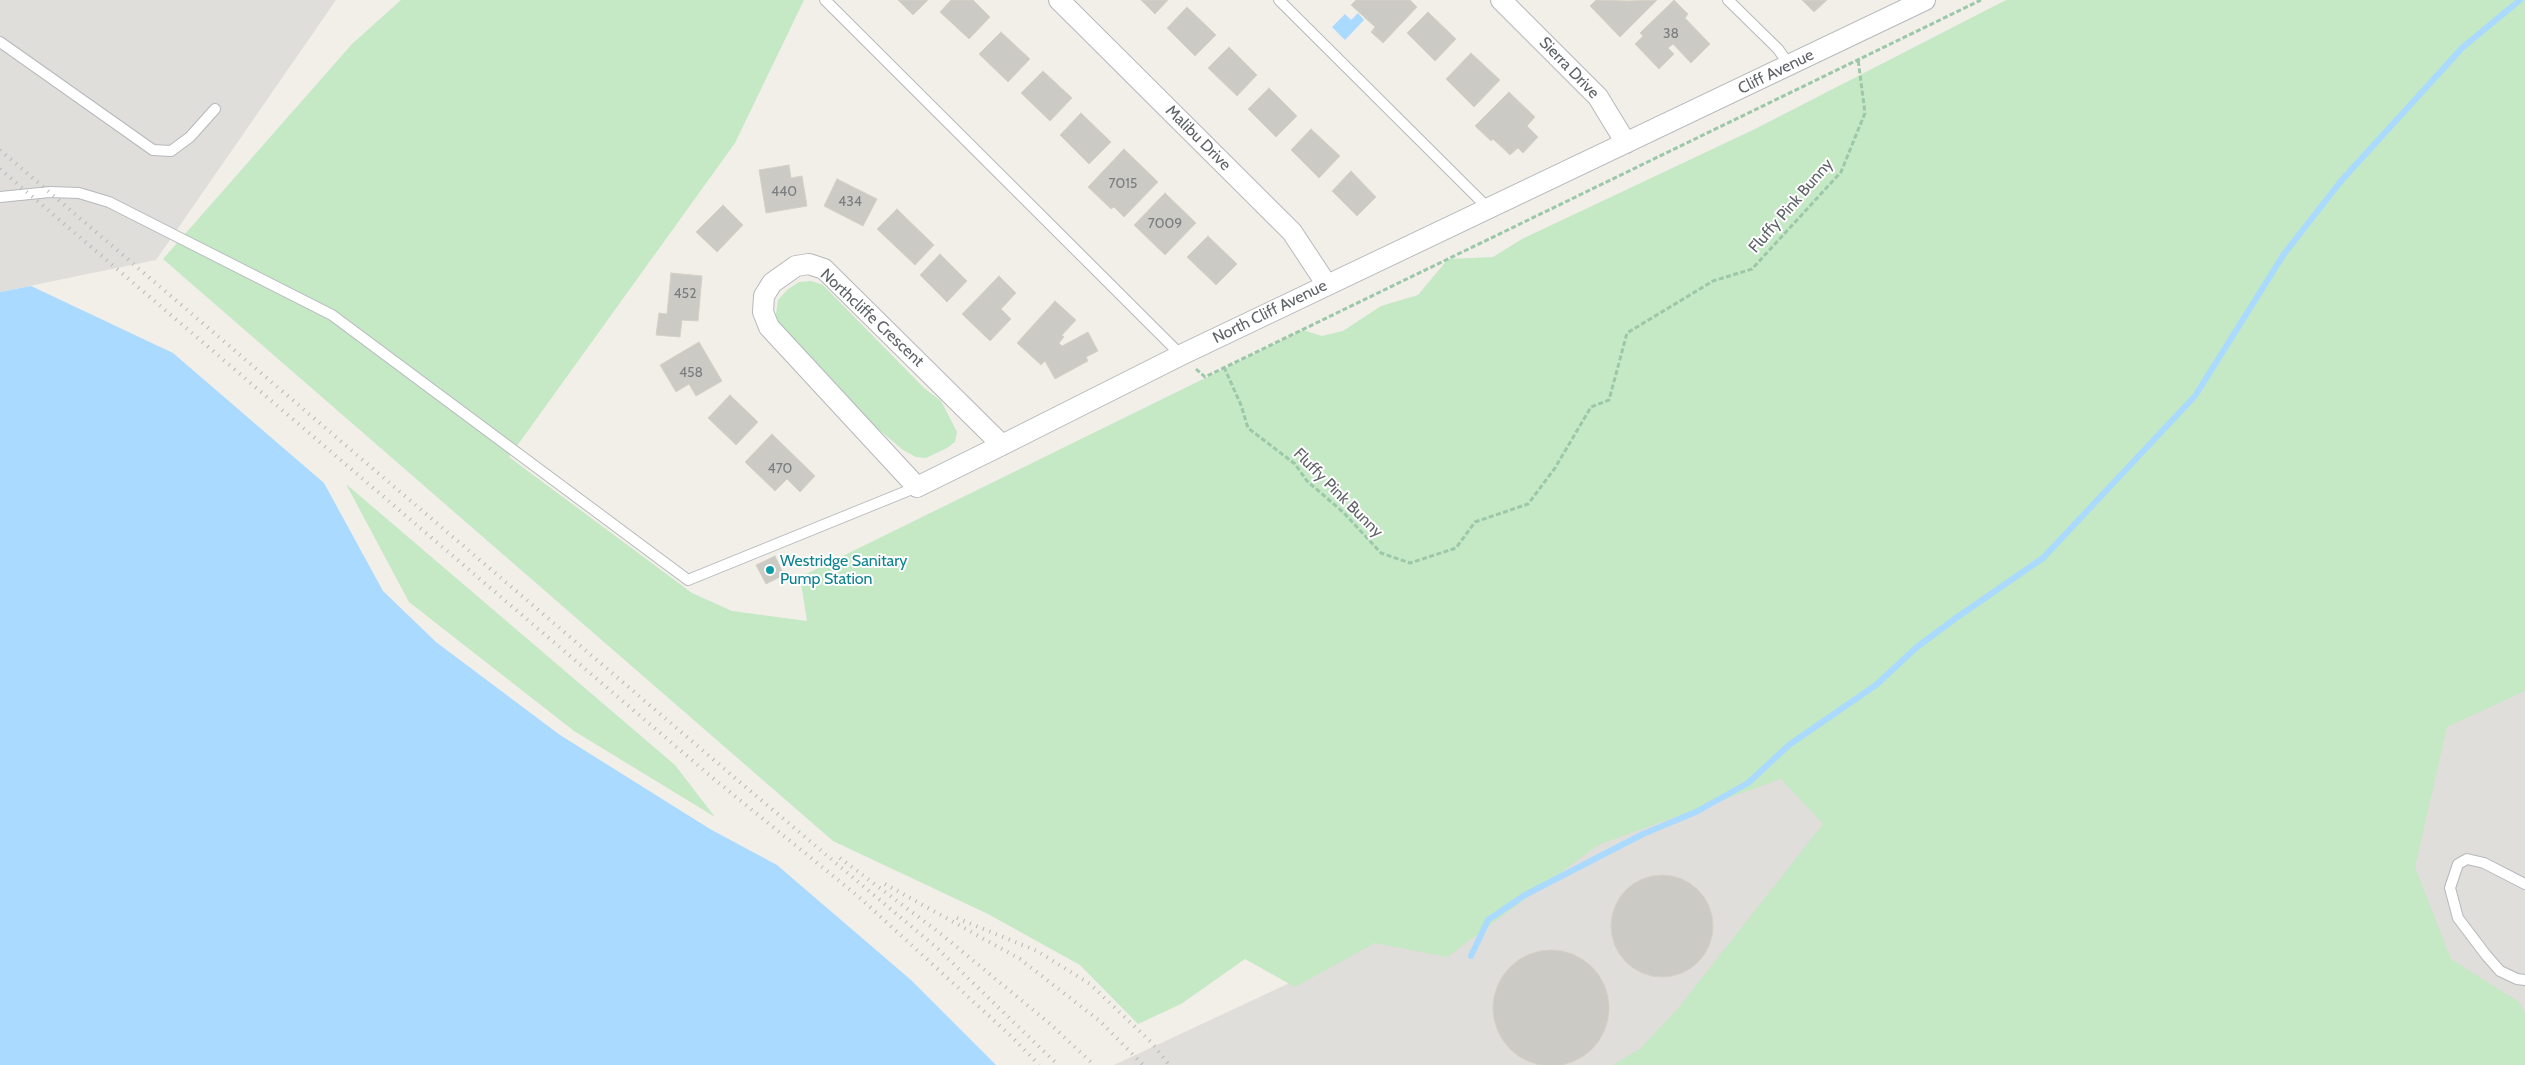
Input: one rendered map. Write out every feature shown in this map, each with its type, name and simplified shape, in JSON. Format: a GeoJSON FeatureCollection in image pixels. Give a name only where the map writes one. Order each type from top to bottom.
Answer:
{"type":"FeatureCollection","features":[{"type":"Feature","properties":{"kind":"street","name":"Malibu Drive"},"geometry":{"type":"LineString","coordinates":[[1059,0],[1292,232],[1327,286]]}},
{"type":"Feature","properties":{"kind":"street","name":"Sierra Drive"},"geometry":{"type":"LineString","coordinates":[[1501,0],[1598,97],[1626,143]]}},
{"type":"Feature","properties":{"kind":"street","name":"Cliff Avenue"},"geometry":{"type":"LineString","coordinates":[[1626,143],[1925,0]]}},
{"type":"Feature","properties":{"kind":"street","name":"North Cliff Avenue"},"geometry":{"type":"LineString","coordinates":[[917,487],[1181,355],[1626,143]]}},
{"type":"Feature","properties":{"kind":"street","name":"Northcliffe Crescent"},"geometry":{"type":"LineString","coordinates":[[917,487],[769,327],[763,312],[764,296],[772,284],[796,266],[809,264],[824,269],[1002,445]]}},
{"type":"Feature","properties":{"kind":"lane"},"geometry":{"type":"LineString","coordinates":[[824,0],[1181,355]]}},
{"type":"Feature","properties":{"kind":"lane"},"geometry":{"type":"LineString","coordinates":[[1279,0],[1488,208]]}},
{"type":"Feature","properties":{"kind":"lane"},"geometry":{"type":"LineString","coordinates":[[1728,0],[1778,49],[1790,66]]}},
{"type":"Feature","properties":{"kind":"lane"},"geometry":{"type":"LineString","coordinates":[[0,42],[153,150],[171,151],[190,137],[215,109]]}},
{"type":"Feature","properties":{"kind":"lane"},"geometry":{"type":"LineString","coordinates":[[0,196],[50,192],[79,193],[109,202],[332,315],[688,580],[917,487]]}},
{"type":"Feature","properties":{"kind":"lane"},"geometry":{"type":"LineString","coordinates":[[2525,884],[2484,863],[2467,859],[2458,864],[2450,888],[2458,918],[2486,955],[2500,971],[2517,979],[2525,980]]}},
{"type":"Feature","properties":{"kind":"path"},"geometry":{"type":"LineString","coordinates":[[1181,355],[1206,377],[1981,0]]}},
{"type":"Feature","properties":{"kind":"path","name":"Fluffy Pink Bunny"},"geometry":{"type":"LineString","coordinates":[[1224,367],[1242,405],[1248,428],[1295,464],[1307,481],[1343,512],[1381,553],[1410,564],[1456,548],[1475,522],[1528,504],[1555,468],[1591,407],[1608,400],[1627,333],[1713,281],[1752,269],[1841,172],[1865,114],[1858,59]]}},
{"type":"Feature","properties":{"kind":"shaded area"},"geometry":{"type":"Polygon","coordinates":[[[0,0],[336,0],[156,260],[0,292],[0,0]]]}},
{"type":"Feature","properties":{"kind":"shaded area"},"geometry":{"type":"Polygon","coordinates":[[[2525,407],[2525,1065],[1114,1065],[1375,943],[2525,407]]]}},
{"type":"Feature","properties":{"kind":"green space"},"geometry":{"type":"Polygon","coordinates":[[[401,0],[804,0],[735,143],[509,457],[692,593],[732,611],[807,621],[800,577],[1303,330],[1322,336],[1343,331],[1381,306],[1418,295],[1448,259],[1493,257],[1522,239],[1755,129],[2006,0],[2525,0],[2525,691],[2447,727],[2415,867],[2451,959],[2519,1002],[2525,1013],[2525,1065],[1613,1065],[1641,1048],[1679,1007],[1823,824],[1781,779],[1598,845],[1447,957],[1375,943],[1295,987],[1245,959],[1181,1004],[1138,1024],[1080,965],[988,914],[833,841],[163,259],[352,44],[401,0]]]}},
{"type":"Feature","properties":{"kind":"green space"},"geometry":{"type":"Polygon","coordinates":[[[811,281],[823,285],[924,388],[941,401],[957,432],[955,442],[926,458],[916,457],[903,450],[864,417],[778,322],[776,314],[778,300],[787,290],[799,282],[811,281]]]}},
{"type":"Feature","properties":{"kind":"green space"},"geometry":{"type":"Polygon","coordinates":[[[346,484],[675,765],[715,817],[574,731],[409,602],[346,484]]]}},
{"type":"Feature","properties":{"kind":"water"},"geometry":{"type":"Polygon","coordinates":[[[1358,13],[1364,20],[1345,40],[1332,27],[1345,14],[1351,20],[1358,13]]]}},
{"type":"Feature","properties":{"kind":"water"},"geometry":{"type":"Polygon","coordinates":[[[31,286],[173,353],[324,483],[383,591],[436,642],[560,735],[710,829],[777,865],[911,980],[996,1065],[0,1065],[0,292],[31,286]]]}},
{"type":"Feature","properties":{"kind":"building"},"geometry":{"type":"Polygon","coordinates":[[[898,0],[928,0],[913,15],[898,0]]]}},
{"type":"Feature","properties":{"kind":"building"},"geometry":{"type":"Polygon","coordinates":[[[951,0],[973,0],[990,17],[969,39],[940,12],[951,0]]]}},
{"type":"Feature","properties":{"kind":"building"},"geometry":{"type":"Polygon","coordinates":[[[1141,0],[1168,0],[1155,14],[1141,0]]]}},
{"type":"Feature","properties":{"kind":"building"},"geometry":{"type":"Polygon","coordinates":[[[1356,0],[1410,0],[1417,7],[1383,43],[1371,32],[1375,27],[1351,5],[1356,0]]]}},
{"type":"Feature","properties":{"kind":"building"},"geometry":{"type":"Polygon","coordinates":[[[1596,0],[1657,0],[1620,37],[1590,6],[1596,0]]]}},
{"type":"Feature","properties":{"kind":"building"},"geometry":{"type":"Polygon","coordinates":[[[1674,0],[1688,14],[1685,18],[1710,44],[1691,63],[1673,44],[1668,48],[1674,54],[1659,69],[1635,44],[1643,36],[1640,33],[1674,0]]]}},
{"type":"Feature","properties":{"kind":"building"},"geometry":{"type":"Polygon","coordinates":[[[1802,0],[1827,0],[1814,12],[1802,0]]]}},
{"type":"Feature","properties":{"kind":"building"},"geometry":{"type":"Polygon","coordinates":[[[1187,7],[1216,35],[1195,56],[1167,28],[1187,7]]]}},
{"type":"Feature","properties":{"kind":"building"},"geometry":{"type":"Polygon","coordinates":[[[1428,12],[1456,39],[1435,61],[1407,33],[1428,12]]]}},
{"type":"Feature","properties":{"kind":"building"},"geometry":{"type":"Polygon","coordinates":[[[1001,32],[1030,59],[1008,82],[979,54],[1001,32]]]}},
{"type":"Feature","properties":{"kind":"building"},"geometry":{"type":"Polygon","coordinates":[[[1229,47],[1257,75],[1237,96],[1208,68],[1229,47]]]}},
{"type":"Feature","properties":{"kind":"building"},"geometry":{"type":"Polygon","coordinates":[[[1471,53],[1500,80],[1474,107],[1446,79],[1471,53]]]}},
{"type":"Feature","properties":{"kind":"building"},"geometry":{"type":"Polygon","coordinates":[[[1043,71],[1072,98],[1050,121],[1021,93],[1043,71]]]}},
{"type":"Feature","properties":{"kind":"building"},"geometry":{"type":"Polygon","coordinates":[[[1269,88],[1297,116],[1276,137],[1248,109],[1269,88]]]}},
{"type":"Feature","properties":{"kind":"building"},"geometry":{"type":"Polygon","coordinates":[[[1509,92],[1535,117],[1527,126],[1538,137],[1523,153],[1518,148],[1510,155],[1475,126],[1509,92]]]}},
{"type":"Feature","properties":{"kind":"building"},"geometry":{"type":"Polygon","coordinates":[[[1081,113],[1111,142],[1089,164],[1060,135],[1081,113]]]}},
{"type":"Feature","properties":{"kind":"building"},"geometry":{"type":"Polygon","coordinates":[[[1311,129],[1340,156],[1319,178],[1291,150],[1311,129]]]}},
{"type":"Feature","properties":{"kind":"building"},"geometry":{"type":"Polygon","coordinates":[[[1124,149],[1158,182],[1124,217],[1114,207],[1111,209],[1088,187],[1124,149]]]}},
{"type":"Feature","properties":{"kind":"building"},"geometry":{"type":"Polygon","coordinates":[[[789,165],[791,178],[802,176],[807,206],[766,213],[759,170],[789,165]]]}},
{"type":"Feature","properties":{"kind":"building"},"geometry":{"type":"Polygon","coordinates":[[[1351,171],[1376,197],[1357,216],[1332,191],[1351,171]]]}},
{"type":"Feature","properties":{"kind":"building"},"geometry":{"type":"Polygon","coordinates":[[[837,179],[877,199],[863,226],[824,206],[837,179]]]}},
{"type":"Feature","properties":{"kind":"building"},"geometry":{"type":"Polygon","coordinates":[[[1165,193],[1196,223],[1165,255],[1134,225],[1165,193]]]}},
{"type":"Feature","properties":{"kind":"building"},"geometry":{"type":"Polygon","coordinates":[[[723,205],[743,225],[717,252],[696,232],[723,205]]]}},
{"type":"Feature","properties":{"kind":"building"},"geometry":{"type":"Polygon","coordinates":[[[897,209],[934,245],[915,265],[877,229],[897,209]]]}},
{"type":"Feature","properties":{"kind":"building"},"geometry":{"type":"Polygon","coordinates":[[[1208,236],[1237,264],[1216,285],[1187,257],[1208,236]]]}},
{"type":"Feature","properties":{"kind":"building"},"geometry":{"type":"Polygon","coordinates":[[[940,254],[967,281],[947,302],[920,275],[940,254]]]}},
{"type":"Feature","properties":{"kind":"building"},"geometry":{"type":"Polygon","coordinates":[[[671,273],[702,276],[698,321],[682,320],[680,337],[656,335],[659,313],[667,314],[671,273]]]}},
{"type":"Feature","properties":{"kind":"building"},"geometry":{"type":"Polygon","coordinates":[[[999,276],[1016,293],[1001,309],[1011,319],[990,341],[962,314],[999,276]]]}},
{"type":"Feature","properties":{"kind":"building"},"geometry":{"type":"Polygon","coordinates":[[[1055,301],[1076,320],[1062,335],[1064,337],[1059,343],[1062,346],[1088,332],[1098,351],[1086,357],[1088,361],[1055,379],[1045,361],[1041,365],[1017,343],[1055,301]]]}},
{"type":"Feature","properties":{"kind":"building"},"geometry":{"type":"Polygon","coordinates":[[[699,342],[722,381],[696,396],[689,384],[676,392],[660,365],[699,342]]]}},
{"type":"Feature","properties":{"kind":"building"},"geometry":{"type":"Polygon","coordinates":[[[730,395],[758,422],[736,445],[708,418],[730,395]]]}},
{"type":"Feature","properties":{"kind":"building"},"geometry":{"type":"Polygon","coordinates":[[[772,434],[815,476],[800,492],[787,479],[775,491],[745,462],[772,434]]]}},
{"type":"Feature","properties":{"kind":"building","name":"Westridge Sanitary Pump Station"},"geometry":{"type":"Polygon","coordinates":[[[775,556],[784,575],[766,584],[756,565],[775,556]]]}},
{"type":"Feature","properties":{"kind":"building"},"geometry":{"type":"Polygon","coordinates":[[[1662,875],[1682,879],[1698,890],[1709,906],[1713,926],[1709,946],[1698,962],[1682,973],[1662,977],[1642,973],[1626,962],[1615,946],[1611,926],[1615,906],[1626,890],[1642,879],[1662,875]]]}},
{"type":"Feature","properties":{"kind":"building"},"geometry":{"type":"Polygon","coordinates":[[[1551,950],[1573,955],[1592,967],[1604,986],[1609,1008],[1604,1030],[1592,1049],[1573,1061],[1551,1066],[1529,1061],[1510,1049],[1498,1030],[1493,1008],[1498,986],[1510,967],[1529,955],[1551,950]]]}},
{"type":"Feature","properties":{"kind":"waterway"},"geometry":{"type":"LineString","coordinates":[[1471,956],[1488,920],[1525,895],[1643,834],[1696,812],[1748,783],[1789,745],[1876,685],[1917,647],[2043,558],[2195,396],[2284,254],[2341,181],[2462,48],[2520,0]]}},
{"type":"Feature","properties":{"kind":"railway"},"geometry":{"type":"LineString","coordinates":[[0,150],[938,949],[1058,1065]]}},
{"type":"Feature","properties":{"kind":"railway"},"geometry":{"type":"LineString","coordinates":[[0,169],[714,779],[859,897],[1012,1037],[1039,1065]]}},
{"type":"Feature","properties":{"kind":"railway"},"geometry":{"type":"LineString","coordinates":[[840,858],[941,934],[1049,1023],[1094,1065]]}},
{"type":"Feature","properties":{"kind":"railway"},"geometry":{"type":"LineString","coordinates":[[885,884],[1020,959],[1101,1022],[1143,1065]]}},
{"type":"Feature","properties":{"kind":"railway"},"geometry":{"type":"LineString","coordinates":[[957,918],[1037,951],[1090,984],[1152,1043],[1169,1065]]}},
{"type":"Feature","properties":{"kind":"place","name":"Westridge Sanitary Pump Station"},"geometry":{"type":"Point","coordinates":[770,570]}}]}
